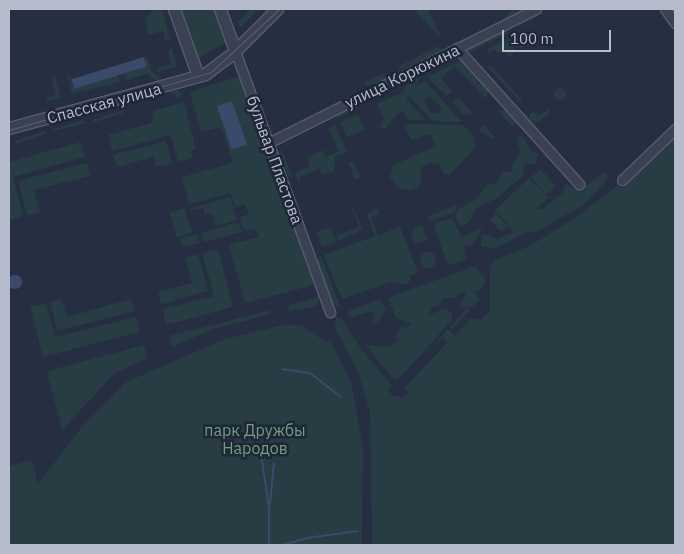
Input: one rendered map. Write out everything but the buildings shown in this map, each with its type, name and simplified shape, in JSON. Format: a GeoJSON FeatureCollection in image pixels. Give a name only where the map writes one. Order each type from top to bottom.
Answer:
{"type":"FeatureCollection","features":[{"type":"Feature","properties":{"kind":"street"},"geometry":{"type":"LineString","coordinates":[[174,9],[198,76]]}},
{"type":"Feature","properties":{"kind":"street","name":"бульвар Пластова"},"geometry":{"type":"LineString","coordinates":[[220,9],[330,312]]}},
{"type":"Feature","properties":{"kind":"street","name":"Спасская улица"},"geometry":{"type":"LineString","coordinates":[[9,128],[198,76],[235,50],[277,9]]}},
{"type":"Feature","properties":{"kind":"street","name":"улица Корюкина"},"geometry":{"type":"LineString","coordinates":[[268,143],[536,9]]}},
{"type":"Feature","properties":{"kind":"street"},"geometry":{"type":"LineString","coordinates":[[665,9],[675,22]]}},
{"type":"Feature","properties":{"kind":"street"},"geometry":{"type":"LineString","coordinates":[[458,48],[579,184]]}},
{"type":"Feature","properties":{"kind":"street"},"geometry":{"type":"LineString","coordinates":[[622,180],[675,128]]}},
{"type":"Feature","properties":{"kind":"green space"},"geometry":{"type":"Polygon","coordinates":[[[153,9],[162,9],[170,40],[165,41],[163,31],[148,35],[145,20],[153,9]]]}},
{"type":"Feature","properties":{"kind":"green space"},"geometry":{"type":"Polygon","coordinates":[[[179,9],[213,9],[226,42],[197,59],[179,9]]]}},
{"type":"Feature","properties":{"kind":"green space"},"geometry":{"type":"Polygon","coordinates":[[[250,9],[259,9],[240,28],[238,22],[250,9]]]}},
{"type":"Feature","properties":{"kind":"green space"},"geometry":{"type":"Polygon","coordinates":[[[413,9],[428,9],[439,36],[413,9]]]}},
{"type":"Feature","properties":{"kind":"green space"},"geometry":{"type":"Polygon","coordinates":[[[513,9],[517,13],[502,28],[498,24],[513,9]]]}},
{"type":"Feature","properties":{"kind":"green space"},"geometry":{"type":"Polygon","coordinates":[[[507,31],[509,33],[468,53],[470,46],[507,31]]]}},
{"type":"Feature","properties":{"kind":"green space"},"geometry":{"type":"Polygon","coordinates":[[[525,31],[533,43],[520,48],[514,36],[525,31]]]}},
{"type":"Feature","properties":{"kind":"green space"},"geometry":{"type":"Polygon","coordinates":[[[509,38],[516,52],[508,56],[505,50],[498,53],[493,49],[489,53],[487,49],[509,38]]]}},
{"type":"Feature","properties":{"kind":"green space"},"geometry":{"type":"Polygon","coordinates":[[[439,46],[441,51],[401,69],[399,66],[439,46]]]}},
{"type":"Feature","properties":{"kind":"green space"},"geometry":{"type":"Polygon","coordinates":[[[172,48],[177,67],[158,72],[157,68],[171,64],[168,50],[172,48]]]}},
{"type":"Feature","properties":{"kind":"green space"},"geometry":{"type":"Polygon","coordinates":[[[454,55],[458,59],[426,74],[427,68],[454,55]]]}},
{"type":"Feature","properties":{"kind":"green space"},"geometry":{"type":"Polygon","coordinates":[[[147,56],[152,73],[126,80],[125,73],[147,67],[144,57],[147,56]]]}},
{"type":"Feature","properties":{"kind":"green space"},"geometry":{"type":"Polygon","coordinates":[[[460,61],[479,81],[474,86],[455,66],[441,78],[452,91],[447,96],[427,77],[460,61]]]}},
{"type":"Feature","properties":{"kind":"green space"},"geometry":{"type":"Polygon","coordinates":[[[140,62],[182,94],[179,98],[137,66],[140,62]]]}},
{"type":"Feature","properties":{"kind":"green space"},"geometry":{"type":"Polygon","coordinates":[[[490,65],[519,96],[524,106],[488,68],[490,65]]]}},
{"type":"Feature","properties":{"kind":"green space"},"geometry":{"type":"Polygon","coordinates":[[[386,73],[388,78],[367,86],[365,82],[386,73]]]}},
{"type":"Feature","properties":{"kind":"green space"},"geometry":{"type":"Polygon","coordinates":[[[415,73],[421,77],[385,130],[379,126],[415,73]]]}},
{"type":"Feature","properties":{"kind":"green space"},"geometry":{"type":"Polygon","coordinates":[[[55,75],[61,98],[47,101],[46,98],[56,95],[51,76],[55,75]]]}},
{"type":"Feature","properties":{"kind":"green space"},"geometry":{"type":"Polygon","coordinates":[[[118,75],[120,82],[72,94],[67,77],[70,76],[73,87],[118,75]]]}},
{"type":"Feature","properties":{"kind":"green space"},"geometry":{"type":"Polygon","coordinates":[[[242,75],[317,284],[245,303],[229,245],[259,237],[256,228],[244,231],[240,217],[249,214],[245,204],[236,207],[231,193],[189,204],[182,177],[233,163],[221,127],[201,132],[190,92],[242,75]]]}},
{"type":"Feature","properties":{"kind":"green space"},"geometry":{"type":"Polygon","coordinates":[[[425,81],[462,122],[432,121],[405,91],[425,81]],[[429,95],[423,100],[431,113],[437,114],[442,108],[429,95]]]}},
{"type":"Feature","properties":{"kind":"green space"},"geometry":{"type":"Polygon","coordinates":[[[480,83],[488,92],[486,99],[475,87],[480,83]]]}},
{"type":"Feature","properties":{"kind":"green space"},"geometry":{"type":"Polygon","coordinates":[[[558,88],[562,88],[566,94],[562,100],[558,100],[554,96],[554,92],[558,88]]]}},
{"type":"Feature","properties":{"kind":"green space"},"geometry":{"type":"Polygon","coordinates":[[[126,89],[172,89],[172,92],[126,92],[126,89]]]}},
{"type":"Feature","properties":{"kind":"green space"},"geometry":{"type":"Polygon","coordinates":[[[401,93],[425,120],[408,120],[403,111],[385,120],[377,104],[401,93]]]}},
{"type":"Feature","properties":{"kind":"green space"},"geometry":{"type":"Polygon","coordinates":[[[458,97],[472,112],[469,115],[463,114],[452,102],[458,97]]]}},
{"type":"Feature","properties":{"kind":"green space"},"geometry":{"type":"Polygon","coordinates":[[[184,102],[196,149],[191,150],[193,158],[178,162],[170,135],[112,151],[108,135],[152,123],[153,111],[184,102]]]}},
{"type":"Feature","properties":{"kind":"green space"},"geometry":{"type":"Polygon","coordinates":[[[121,103],[122,106],[91,116],[90,113],[121,103]]]}},
{"type":"Feature","properties":{"kind":"green space"},"geometry":{"type":"Polygon","coordinates":[[[356,103],[359,108],[336,119],[337,112],[356,103]]]}},
{"type":"Feature","properties":{"kind":"green space"},"geometry":{"type":"Polygon","coordinates":[[[549,109],[549,114],[538,122],[529,120],[532,110],[538,116],[549,109]]]}},
{"type":"Feature","properties":{"kind":"green space"},"geometry":{"type":"Polygon","coordinates":[[[123,110],[124,113],[93,123],[93,120],[123,110]]]}},
{"type":"Feature","properties":{"kind":"green space"},"geometry":{"type":"Polygon","coordinates":[[[505,110],[517,122],[512,127],[498,111],[505,110]]]}},
{"type":"Feature","properties":{"kind":"green space"},"geometry":{"type":"Polygon","coordinates":[[[358,114],[365,130],[347,138],[340,122],[358,114]]]}},
{"type":"Feature","properties":{"kind":"green space"},"geometry":{"type":"Polygon","coordinates":[[[84,120],[85,123],[54,131],[53,129],[84,120]]]}},
{"type":"Feature","properties":{"kind":"green space"},"geometry":{"type":"Polygon","coordinates":[[[410,124],[464,125],[475,139],[475,148],[450,174],[444,174],[438,163],[428,164],[420,168],[422,180],[418,187],[410,190],[399,188],[390,178],[393,165],[436,146],[430,134],[411,140],[405,127],[410,124]]]}},
{"type":"Feature","properties":{"kind":"green space"},"geometry":{"type":"Polygon","coordinates":[[[483,124],[495,137],[493,139],[478,131],[483,124]]]}},
{"type":"Feature","properties":{"kind":"green space"},"geometry":{"type":"Polygon","coordinates":[[[335,125],[347,152],[335,157],[334,171],[322,175],[320,169],[300,177],[300,184],[295,173],[310,166],[307,158],[323,150],[326,157],[339,151],[328,128],[335,125]]]}},
{"type":"Feature","properties":{"kind":"green space"},"geometry":{"type":"Polygon","coordinates":[[[45,131],[46,134],[15,144],[15,141],[45,131]]]}},
{"type":"Feature","properties":{"kind":"green space"},"geometry":{"type":"Polygon","coordinates":[[[675,134],[675,545],[372,545],[370,412],[358,372],[335,328],[336,318],[341,318],[361,349],[392,386],[388,390],[392,395],[403,397],[408,393],[404,388],[447,343],[444,337],[434,344],[448,329],[455,336],[471,318],[481,320],[490,311],[490,267],[494,261],[531,245],[577,217],[654,156],[675,134]]]}},
{"type":"Feature","properties":{"kind":"green space"},"geometry":{"type":"Polygon","coordinates":[[[519,135],[525,138],[530,151],[538,154],[536,164],[524,163],[523,176],[495,199],[476,208],[470,221],[461,227],[455,216],[457,210],[477,198],[488,184],[496,183],[503,172],[512,171],[511,166],[520,152],[517,140],[519,135]]]}},
{"type":"Feature","properties":{"kind":"green space"},"geometry":{"type":"Polygon","coordinates":[[[166,141],[172,163],[156,167],[153,157],[117,167],[113,155],[166,141]]]}},
{"type":"Feature","properties":{"kind":"green space"},"geometry":{"type":"Polygon","coordinates":[[[81,142],[85,157],[13,177],[23,216],[9,220],[9,162],[81,142]]]}},
{"type":"Feature","properties":{"kind":"green space"},"geometry":{"type":"Polygon","coordinates":[[[282,150],[292,176],[286,178],[277,152],[282,150]]]}},
{"type":"Feature","properties":{"kind":"green space"},"geometry":{"type":"Polygon","coordinates":[[[348,162],[353,162],[361,177],[355,180],[348,162]]]}},
{"type":"Feature","properties":{"kind":"green space"},"geometry":{"type":"Polygon","coordinates":[[[87,163],[90,176],[34,190],[40,212],[27,215],[18,181],[87,163]]]}},
{"type":"Feature","properties":{"kind":"green space"},"geometry":{"type":"Polygon","coordinates":[[[541,169],[556,187],[546,195],[531,177],[541,169]]]}},
{"type":"Feature","properties":{"kind":"green space"},"geometry":{"type":"Polygon","coordinates":[[[605,172],[608,176],[606,181],[583,205],[536,232],[526,232],[497,248],[481,247],[482,233],[498,239],[514,232],[495,210],[529,178],[548,198],[536,209],[541,210],[563,192],[566,184],[583,192],[587,185],[605,172]]]}},
{"type":"Feature","properties":{"kind":"green space"},"geometry":{"type":"Polygon","coordinates":[[[347,194],[363,230],[338,241],[336,236],[359,227],[347,194]]]}},
{"type":"Feature","properties":{"kind":"green space"},"geometry":{"type":"Polygon","coordinates":[[[230,197],[237,220],[215,226],[212,213],[205,215],[203,208],[190,211],[189,209],[230,197]]]}},
{"type":"Feature","properties":{"kind":"green space"},"geometry":{"type":"Polygon","coordinates":[[[457,205],[455,212],[429,221],[428,216],[457,205]]]}},
{"type":"Feature","properties":{"kind":"green space"},"geometry":{"type":"Polygon","coordinates":[[[185,208],[192,233],[177,237],[170,212],[185,208]]]}},
{"type":"Feature","properties":{"kind":"green space"},"geometry":{"type":"Polygon","coordinates":[[[377,208],[379,214],[371,218],[378,235],[400,227],[418,273],[410,276],[410,281],[405,285],[391,282],[342,299],[324,255],[375,236],[367,214],[377,208]]]}},
{"type":"Feature","properties":{"kind":"green space"},"geometry":{"type":"Polygon","coordinates":[[[496,213],[508,227],[501,232],[489,219],[496,213]]]}},
{"type":"Feature","properties":{"kind":"green space"},"geometry":{"type":"Polygon","coordinates":[[[452,218],[462,237],[483,228],[471,246],[464,246],[466,259],[451,265],[447,263],[434,227],[436,223],[452,218]]]}},
{"type":"Feature","properties":{"kind":"green space"},"geometry":{"type":"Polygon","coordinates":[[[238,222],[242,232],[204,242],[201,233],[238,222]]]}},
{"type":"Feature","properties":{"kind":"green space"},"geometry":{"type":"Polygon","coordinates":[[[422,224],[428,240],[415,244],[411,235],[415,227],[422,224]]]}},
{"type":"Feature","properties":{"kind":"green space"},"geometry":{"type":"Polygon","coordinates":[[[326,228],[331,229],[336,242],[322,247],[316,232],[326,228]]]}},
{"type":"Feature","properties":{"kind":"green space"},"geometry":{"type":"Polygon","coordinates":[[[198,234],[200,243],[182,247],[179,238],[198,234]]]}},
{"type":"Feature","properties":{"kind":"green space"},"geometry":{"type":"Polygon","coordinates":[[[218,249],[233,307],[166,325],[162,309],[214,296],[202,253],[218,249]]]}},
{"type":"Feature","properties":{"kind":"green space"},"geometry":{"type":"Polygon","coordinates":[[[425,252],[431,252],[436,257],[434,266],[425,268],[420,263],[420,257],[425,252]]]}},
{"type":"Feature","properties":{"kind":"green space"},"geometry":{"type":"Polygon","coordinates":[[[198,254],[208,291],[161,304],[158,292],[192,283],[185,258],[198,254]]]}},
{"type":"Feature","properties":{"kind":"green space"},"geometry":{"type":"Polygon","coordinates":[[[321,256],[341,308],[332,303],[318,266],[317,259],[321,256]]]}},
{"type":"Feature","properties":{"kind":"green space"},"geometry":{"type":"Polygon","coordinates":[[[475,266],[486,280],[482,288],[475,293],[480,299],[475,305],[468,308],[470,310],[452,329],[450,327],[467,308],[460,306],[466,293],[462,292],[454,298],[442,299],[439,306],[432,307],[429,315],[446,308],[452,313],[452,320],[397,380],[393,378],[365,345],[391,347],[401,337],[394,340],[402,325],[405,328],[411,324],[396,318],[388,298],[475,266]]]}},
{"type":"Feature","properties":{"kind":"green space"},"geometry":{"type":"Polygon","coordinates":[[[321,296],[317,306],[289,311],[288,305],[321,296]]]}},
{"type":"Feature","properties":{"kind":"green space"},"geometry":{"type":"Polygon","coordinates":[[[62,299],[67,317],[131,299],[135,311],[57,331],[50,302],[62,299]]]}},
{"type":"Feature","properties":{"kind":"green space"},"geometry":{"type":"Polygon","coordinates":[[[379,299],[386,309],[378,322],[372,323],[375,316],[372,311],[352,317],[347,315],[350,310],[379,299]]]}},
{"type":"Feature","properties":{"kind":"green space"},"geometry":{"type":"Polygon","coordinates":[[[46,303],[55,337],[136,317],[140,332],[43,357],[30,307],[46,303]]]}},
{"type":"Feature","properties":{"kind":"green space"},"geometry":{"type":"Polygon","coordinates":[[[271,310],[271,314],[213,329],[172,347],[169,336],[271,310]]]}},
{"type":"Feature","properties":{"kind":"green space","name":"парк Дружбы Народов"},"geometry":{"type":"Polygon","coordinates":[[[288,324],[302,326],[326,342],[330,340],[351,382],[363,447],[362,545],[9,545],[9,466],[32,460],[38,484],[81,428],[126,382],[225,339],[288,324]]]}},
{"type":"Feature","properties":{"kind":"green space"},"geometry":{"type":"Polygon","coordinates":[[[144,345],[147,358],[114,374],[62,430],[47,371],[144,345]]]}},
{"type":"Feature","properties":{"kind":"water"},"geometry":{"type":"Polygon","coordinates":[[[144,57],[147,67],[74,89],[71,79],[144,57]]]}},
{"type":"Feature","properties":{"kind":"water"},"geometry":{"type":"Polygon","coordinates":[[[232,101],[247,144],[232,150],[217,106],[232,101]]]}},
{"type":"Feature","properties":{"kind":"water"},"geometry":{"type":"Polygon","coordinates":[[[12,275],[18,275],[22,282],[18,289],[12,289],[8,285],[8,279],[12,275]]]}},
{"type":"Feature","properties":{"kind":"waterway"},"geometry":{"type":"LineString","coordinates":[[282,369],[310,373],[341,397]]}},
{"type":"Feature","properties":{"kind":"waterway"},"geometry":{"type":"LineString","coordinates":[[260,447],[269,507],[269,545]]}},
{"type":"Feature","properties":{"kind":"waterway"},"geometry":{"type":"LineString","coordinates":[[270,505],[274,463]]}},
{"type":"Feature","properties":{"kind":"waterway"},"geometry":{"type":"LineString","coordinates":[[283,545],[307,538],[358,531]]}},
{"type":"Feature","properties":{"kind":"tram line"},"geometry":{"type":"LineString","coordinates":[[9,130],[211,72],[279,9]]}}]}
